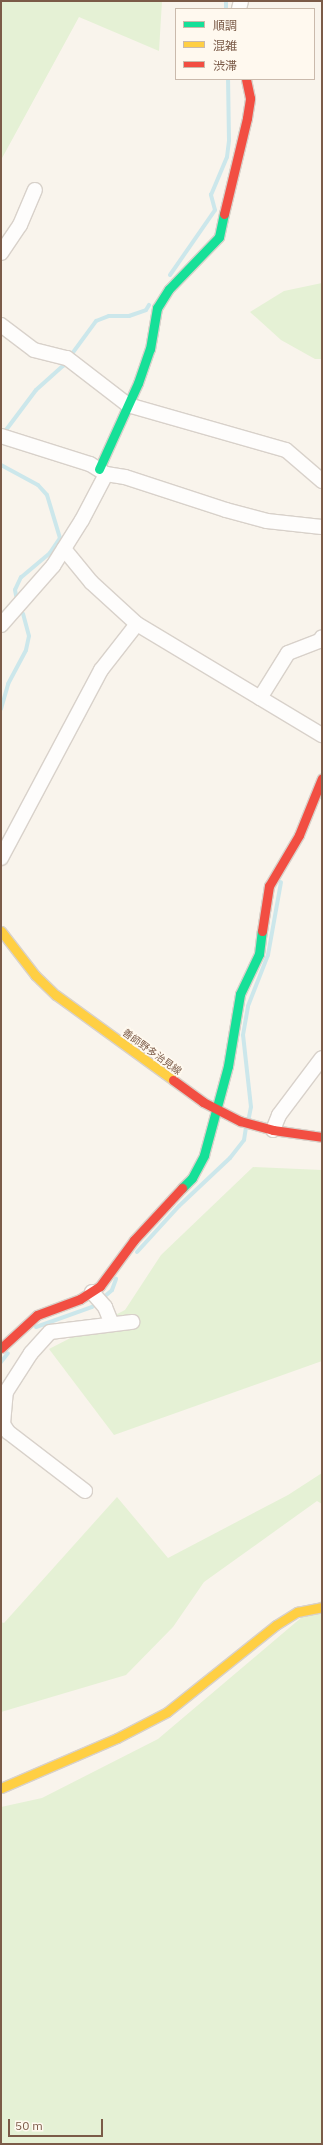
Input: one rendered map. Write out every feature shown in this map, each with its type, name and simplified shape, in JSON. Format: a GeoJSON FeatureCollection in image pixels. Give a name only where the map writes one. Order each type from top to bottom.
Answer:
{"type":"FeatureCollection","features":[{"type":"Feature","properties":{"kind":"street"},"geometry":{"type":"LineString","coordinates":[[1,625],[53,566],[82,520],[150,349],[158,308],[169,289],[219,237],[247,118],[250,98],[246,80]]}},
{"type":"Feature","properties":{"kind":"street"},"geometry":{"type":"LineString","coordinates":[[1,253],[20,225],[35,190]]}},
{"type":"Feature","properties":{"kind":"street"},"geometry":{"type":"LineString","coordinates":[[1,325],[34,350],[67,358],[128,405],[286,450],[322,481]]}},
{"type":"Feature","properties":{"kind":"street"},"geometry":{"type":"LineString","coordinates":[[1,436],[90,464],[102,472],[126,477],[267,521],[322,527]]}},
{"type":"Feature","properties":{"kind":"street"},"geometry":{"type":"LineString","coordinates":[[64,549],[91,582],[137,624],[322,735]]}},
{"type":"Feature","properties":{"kind":"street"},"geometry":{"type":"LineString","coordinates":[[1,858],[101,670],[137,624]]}},
{"type":"Feature","properties":{"kind":"street"},"geometry":{"type":"LineString","coordinates":[[260,698],[288,653],[320,641],[322,637]]}},
{"type":"Feature","properties":{"kind":"street"},"geometry":{"type":"LineString","coordinates":[[1,1348],[11,1336],[42,1312],[93,1293],[100,1286],[134,1240],[192,1178],[204,1155],[228,1066],[240,994],[259,954],[269,886],[299,835],[322,778]]}},
{"type":"Feature","properties":{"kind":"street","name":"善師野多治見線"},"geometry":{"type":"LineString","coordinates":[[1,931],[34,975],[56,995],[216,1110],[240,1121],[273,1130],[322,1137]]}},
{"type":"Feature","properties":{"kind":"street"},"geometry":{"type":"LineString","coordinates":[[273,1130],[279,1115],[322,1058]]}},
{"type":"Feature","properties":{"kind":"street"},"geometry":{"type":"LineString","coordinates":[[93,1293],[105,1307],[112,1324]]}},
{"type":"Feature","properties":{"kind":"street"},"geometry":{"type":"LineString","coordinates":[[42,1312],[50,1332]]}},
{"type":"Feature","properties":{"kind":"street"},"geometry":{"type":"LineString","coordinates":[[85,1491],[8,1432],[3,1424],[6,1392],[31,1353],[50,1332],[132,1322]]}},
{"type":"Feature","properties":{"kind":"street"},"geometry":{"type":"LineString","coordinates":[[1,1788],[117,1738],[167,1712],[276,1625],[297,1612],[322,1607]]}},
{"type":"Feature","properties":{"kind":"green space"},"geometry":{"type":"Polygon","coordinates":[[[1,1],[162,1],[159,51],[79,17],[1,160],[1,1]]]}},
{"type":"Feature","properties":{"kind":"green space"},"geometry":{"type":"Polygon","coordinates":[[[322,283],[322,359],[315,359],[281,340],[250,312],[284,291],[322,283]]]}},
{"type":"Feature","properties":{"kind":"green space"},"geometry":{"type":"Polygon","coordinates":[[[253,1167],[322,1170],[322,1361],[114,1435],[49,1349],[125,1310],[161,1255],[253,1167]]]}},
{"type":"Feature","properties":{"kind":"green space"},"geometry":{"type":"Polygon","coordinates":[[[322,1473],[322,1504],[317,1501],[204,1582],[173,1627],[126,1675],[1,1712],[1,1622],[4,1623],[117,1497],[168,1558],[288,1495],[322,1473]]]}},
{"type":"Feature","properties":{"kind":"green space"},"geometry":{"type":"Polygon","coordinates":[[[322,1600],[322,2144],[1,2144],[1,1807],[42,1798],[158,1739],[322,1600]]]}},
{"type":"Feature","properties":{"kind":"waterway"},"geometry":{"type":"LineString","coordinates":[[226,1],[226,8]]}},
{"type":"Feature","properties":{"kind":"waterway"},"geometry":{"type":"LineString","coordinates":[[170,275],[215,210],[211,195],[227,157],[229,140],[228,80]]}},
{"type":"Feature","properties":{"kind":"waterway"},"geometry":{"type":"LineString","coordinates":[[3,434],[36,390],[63,366],[96,321],[109,316],[129,316],[146,310],[149,305]]}},
{"type":"Feature","properties":{"kind":"waterway"},"geometry":{"type":"LineString","coordinates":[[1,465],[38,485],[47,495],[60,538],[50,553],[21,577],[15,590],[17,600]]}},
{"type":"Feature","properties":{"kind":"waterway"},"geometry":{"type":"LineString","coordinates":[[1,709],[8,684],[26,650],[29,636],[23,614]]}},
{"type":"Feature","properties":{"kind":"waterway"},"geometry":{"type":"LineString","coordinates":[[249,1117],[251,1107],[243,1035],[248,1006],[268,955],[281,882]]}},
{"type":"Feature","properties":{"kind":"waterway"},"geometry":{"type":"LineString","coordinates":[[137,1252],[179,1206],[230,1158],[244,1140],[246,1128]]}},
{"type":"Feature","properties":{"kind":"waterway"},"geometry":{"type":"LineString","coordinates":[[36,1327],[92,1307],[112,1290],[116,1279]]}},
{"type":"Feature","properties":{"kind":"waterway"},"geometry":{"type":"LineString","coordinates":[[1,1362],[8,1353]]}},
{"type":"Feature","properties":{"kind":"traffic: fast"},"geometry":{"type":"LineString","coordinates":[[99,469],[138,383],[150,349],[157,308],[169,289],[219,237],[224,214]]}},
{"type":"Feature","properties":{"kind":"traffic: fast"},"geometry":{"type":"LineString","coordinates":[[182,1188],[192,1178],[204,1155],[228,1066],[240,994],[259,954],[262,931]]}},
{"type":"Feature","properties":{"kind":"traffic: slow"},"geometry":{"type":"LineString","coordinates":[[1,931],[35,975],[56,995],[173,1080]]}},
{"type":"Feature","properties":{"kind":"traffic: slow"},"geometry":{"type":"LineString","coordinates":[[1,1788],[117,1738],[167,1712],[276,1625],[297,1612],[322,1607]]}},
{"type":"Feature","properties":{"kind":"traffic: jam"},"geometry":{"type":"LineString","coordinates":[[224,214],[247,118],[250,98],[246,80]]}},
{"type":"Feature","properties":{"kind":"traffic: jam"},"geometry":{"type":"LineString","coordinates":[[262,931],[269,886],[299,835],[322,778]]}},
{"type":"Feature","properties":{"kind":"traffic: jam"},"geometry":{"type":"LineString","coordinates":[[173,1080],[203,1102],[240,1121],[273,1130],[322,1137]]}},
{"type":"Feature","properties":{"kind":"traffic: jam"},"geometry":{"type":"LineString","coordinates":[[1,1348],[37,1315],[80,1299],[100,1286],[134,1240],[182,1188]]}}]}
